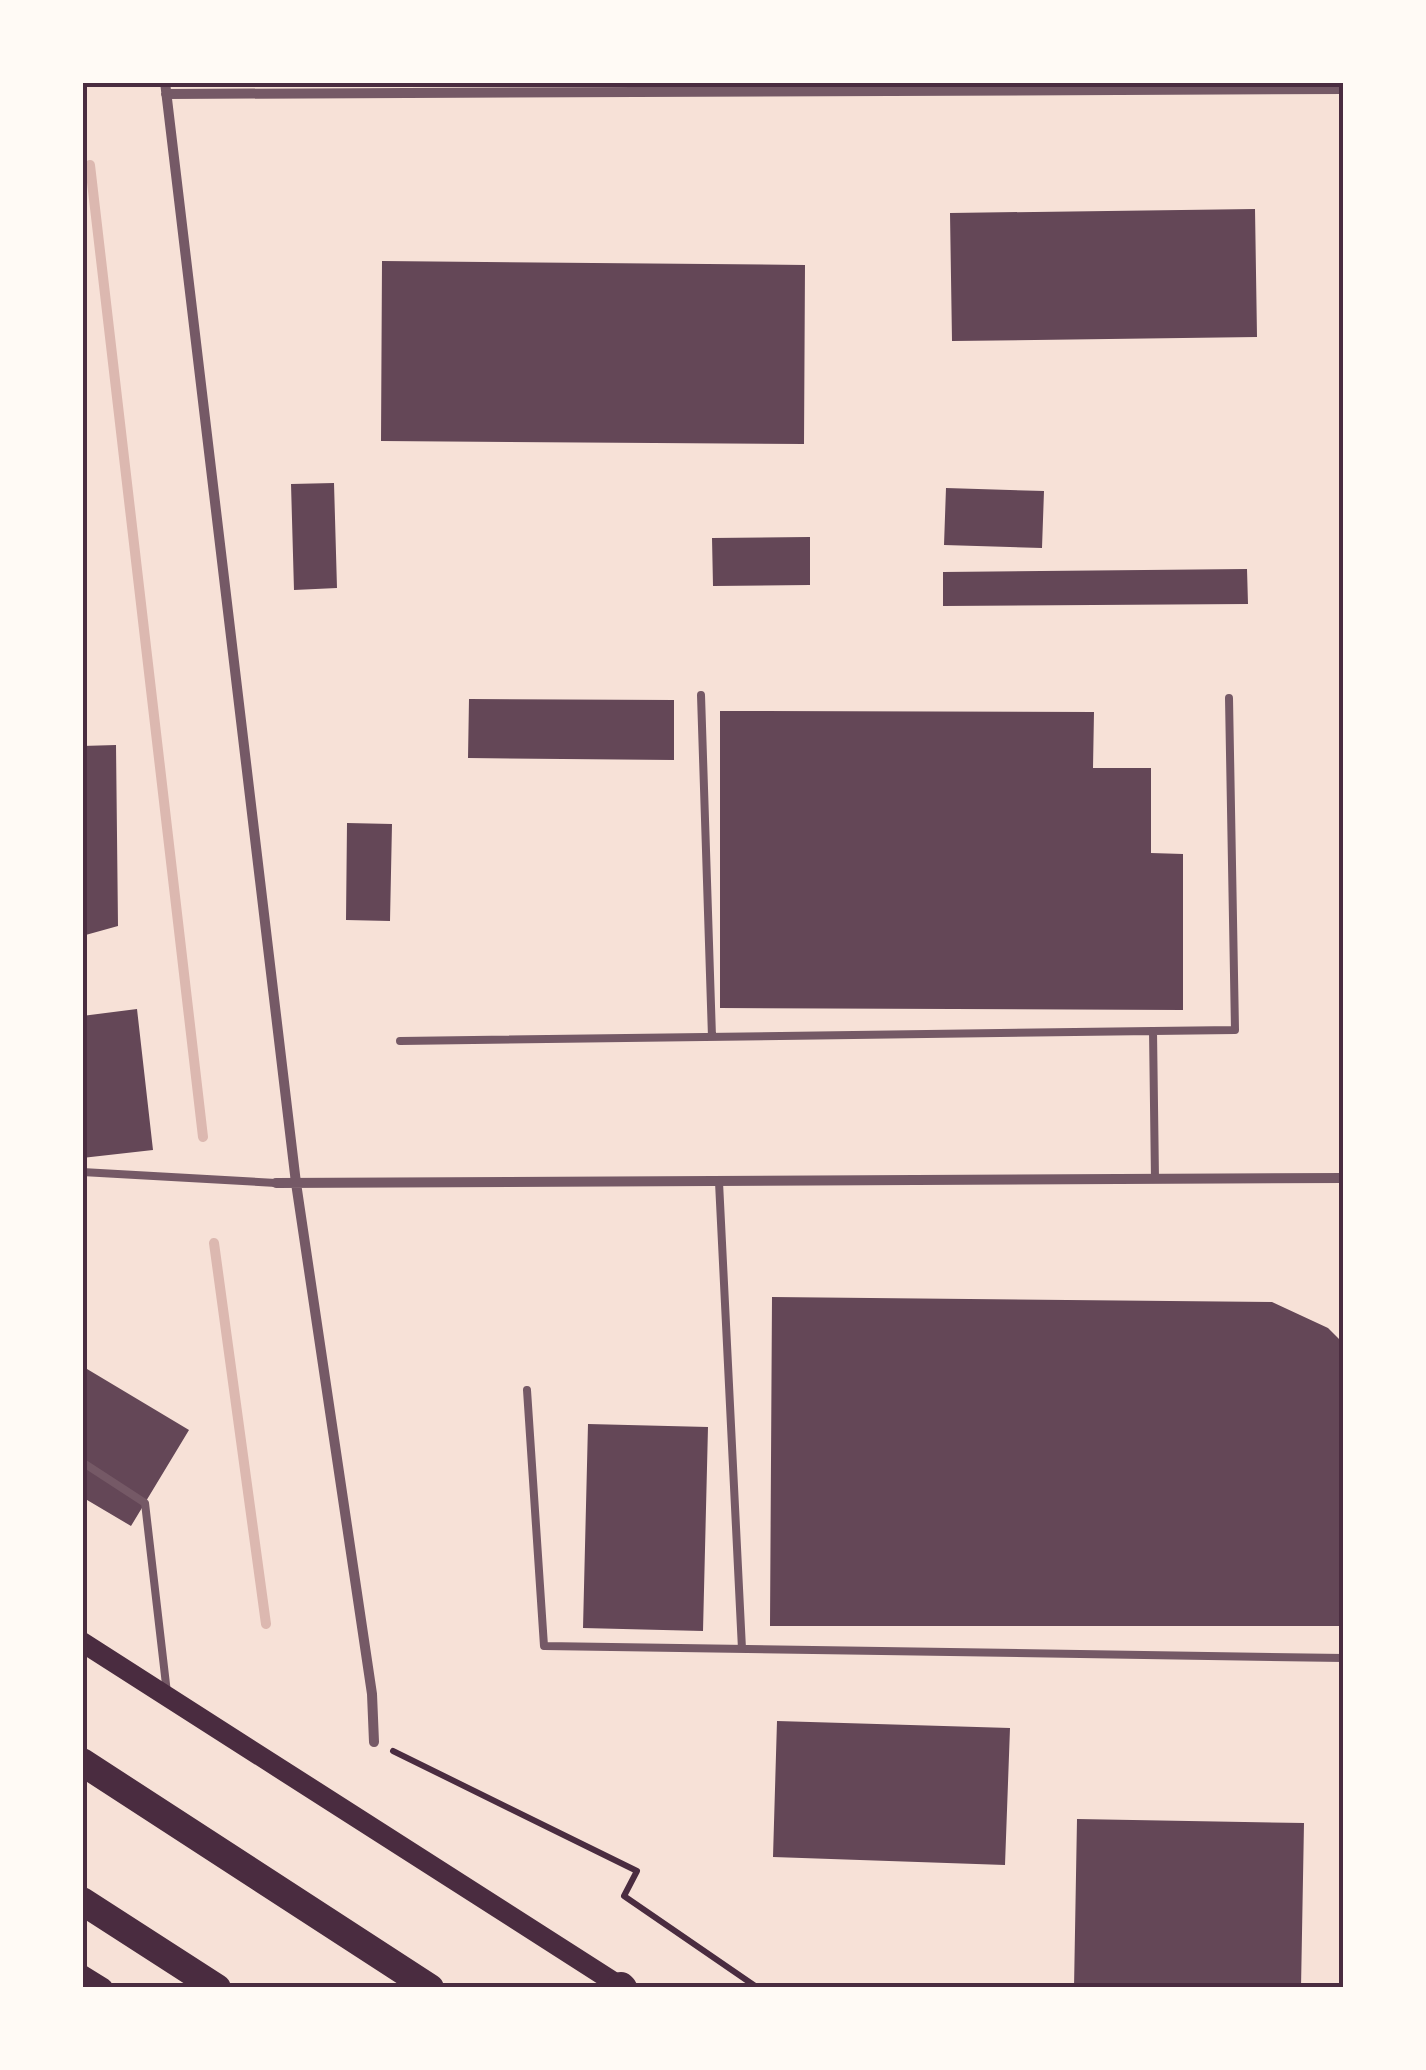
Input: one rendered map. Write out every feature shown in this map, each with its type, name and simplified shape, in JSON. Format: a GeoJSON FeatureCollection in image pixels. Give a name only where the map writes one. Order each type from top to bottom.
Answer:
{"type":"FeatureCollection","features":[{"type":"Feature","properties":{"kind":"highway"},"geometry":{"type":"LineString","coordinates":[[82,1762],[430,1988]]}},
{"type":"Feature","properties":{"kind":"highway"},"geometry":{"type":"LineString","coordinates":[[82,1901],[217,1988]]}},
{"type":"Feature","properties":{"kind":"main road"},"geometry":{"type":"LineString","coordinates":[[82,1642],[622,1987]]}},
{"type":"Feature","properties":{"kind":"main road"},"geometry":{"type":"LineString","coordinates":[[82,1974],[103,1988]]}},
{"type":"Feature","properties":{"kind":"street"},"geometry":{"type":"LineString","coordinates":[[374,1742],[372,1694],[296,1183],[165,88],[1344,89]]}},
{"type":"Feature","properties":{"kind":"street"},"geometry":{"type":"LineString","coordinates":[[276,1183],[1344,1178]]}},
{"type":"Feature","properties":{"kind":"lane"},"geometry":{"type":"LineString","coordinates":[[702,695],[712,1037]]}},
{"type":"Feature","properties":{"kind":"lane"},"geometry":{"type":"LineString","coordinates":[[400,1041],[1235,1030],[1229,698]]}},
{"type":"Feature","properties":{"kind":"lane"},"geometry":{"type":"LineString","coordinates":[[1153,1031],[1155,1179]]}},
{"type":"Feature","properties":{"kind":"lane"},"geometry":{"type":"LineString","coordinates":[[82,1172],[276,1183]]}},
{"type":"Feature","properties":{"kind":"lane"},"geometry":{"type":"LineString","coordinates":[[718,1182],[742,1649]]}},
{"type":"Feature","properties":{"kind":"lane"},"geometry":{"type":"LineString","coordinates":[[528,1390],[544,1646],[1344,1658]]}},
{"type":"Feature","properties":{"kind":"lane"},"geometry":{"type":"LineString","coordinates":[[82,1462],[145,1503],[167,1696]]}},
{"type":"Feature","properties":{"kind":"path"},"geometry":{"type":"LineString","coordinates":[[374,1742],[637,1871],[624,1896],[758,1988]]}},
{"type":"Feature","properties":{"kind":"building"},"geometry":{"type":"Polygon","coordinates":[[[1255,209],[1257,337],[952,341],[950,213],[1255,209]]]}},
{"type":"Feature","properties":{"kind":"building"},"geometry":{"type":"Polygon","coordinates":[[[382,261],[805,265],[804,444],[381,441],[382,261]]]}},
{"type":"Feature","properties":{"kind":"building"},"geometry":{"type":"Polygon","coordinates":[[[334,483],[337,588],[294,590],[291,484],[334,483]]]}},
{"type":"Feature","properties":{"kind":"building"},"geometry":{"type":"Polygon","coordinates":[[[946,488],[1044,491],[1042,548],[944,545],[946,488]]]}},
{"type":"Feature","properties":{"kind":"building"},"geometry":{"type":"Polygon","coordinates":[[[810,537],[810,585],[713,586],[712,538],[810,537]]]}},
{"type":"Feature","properties":{"kind":"building"},"geometry":{"type":"Polygon","coordinates":[[[1247,569],[1248,604],[943,606],[943,572],[1247,569]]]}},
{"type":"Feature","properties":{"kind":"building"},"geometry":{"type":"Polygon","coordinates":[[[469,699],[674,700],[674,760],[468,758],[469,699]]]}},
{"type":"Feature","properties":{"kind":"building"},"geometry":{"type":"Polygon","coordinates":[[[720,711],[1094,712],[1093,768],[1151,768],[1151,853],[1183,854],[1183,1010],[720,1008],[720,711]]]}},
{"type":"Feature","properties":{"kind":"building"},"geometry":{"type":"Polygon","coordinates":[[[116,745],[118,926],[82,936],[82,746],[116,745]]]}},
{"type":"Feature","properties":{"kind":"building"},"geometry":{"type":"Polygon","coordinates":[[[347,823],[392,824],[390,921],[346,920],[347,823]]]}},
{"type":"Feature","properties":{"kind":"building"},"geometry":{"type":"Polygon","coordinates":[[[137,1009],[153,1150],[82,1158],[82,1016],[137,1009]]]}},
{"type":"Feature","properties":{"kind":"building"},"geometry":{"type":"Polygon","coordinates":[[[772,1297],[1272,1302],[1328,1328],[1344,1344],[1344,1626],[770,1626],[772,1297]]]}},
{"type":"Feature","properties":{"kind":"building"},"geometry":{"type":"Polygon","coordinates":[[[82,1366],[189,1430],[131,1526],[82,1497],[82,1366]]]}},
{"type":"Feature","properties":{"kind":"building"},"geometry":{"type":"Polygon","coordinates":[[[588,1424],[708,1427],[703,1631],[583,1628],[588,1424]]]}},
{"type":"Feature","properties":{"kind":"building"},"geometry":{"type":"Polygon","coordinates":[[[777,1721],[1010,1728],[1005,1865],[773,1857],[777,1721]]]}},
{"type":"Feature","properties":{"kind":"building"},"geometry":{"type":"Polygon","coordinates":[[[1077,1819],[1304,1823],[1301,1988],[1074,1988],[1077,1819]]]}},
{"type":"Feature","properties":{"kind":"waterway"},"geometry":{"type":"LineString","coordinates":[[90,165],[203,1137]]}},
{"type":"Feature","properties":{"kind":"waterway"},"geometry":{"type":"LineString","coordinates":[[214,1243],[266,1624]]}}]}
